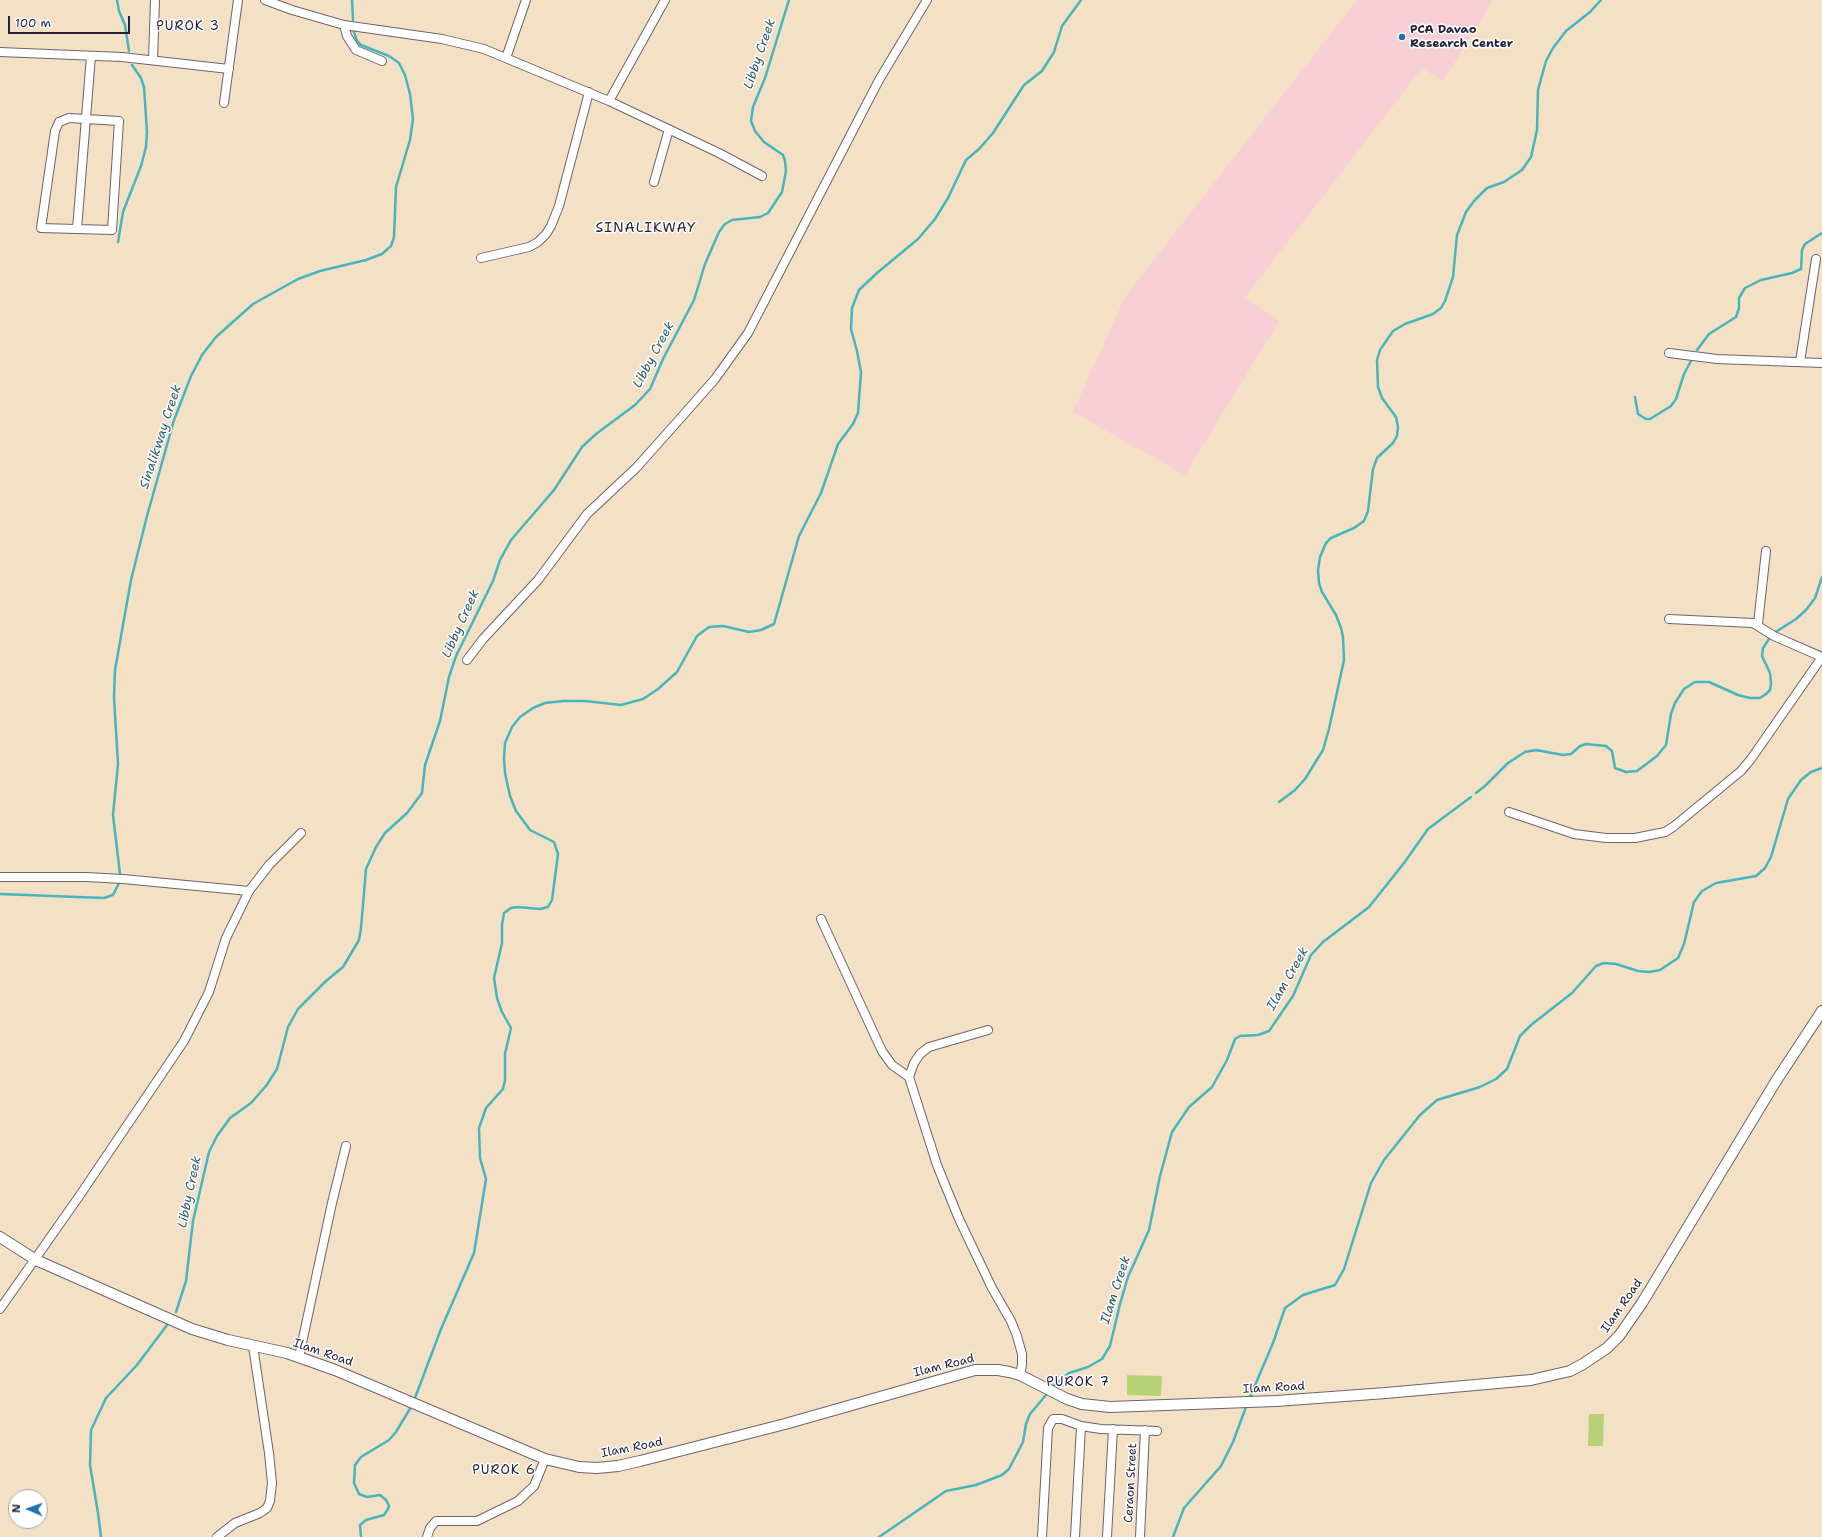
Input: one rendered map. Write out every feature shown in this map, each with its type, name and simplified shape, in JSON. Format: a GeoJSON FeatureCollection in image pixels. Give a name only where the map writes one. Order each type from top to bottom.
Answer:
{"type":"FeatureCollection","features":[{"type":"Feature","properties":{"kind":"street"},"geometry":{"type":"LineString","coordinates":[[153,60],[155,0]]}},
{"type":"Feature","properties":{"kind":"street"},"geometry":{"type":"LineString","coordinates":[[224,103],[238,0]]}},
{"type":"Feature","properties":{"kind":"street"},"geometry":{"type":"LineString","coordinates":[[265,0],[292,10],[344,25],[462,43],[506,58],[609,101],[669,129],[762,176]]}},
{"type":"Feature","properties":{"kind":"street"},"geometry":{"type":"LineString","coordinates":[[506,58],[526,0]]}},
{"type":"Feature","properties":{"kind":"street"},"geometry":{"type":"LineString","coordinates":[[609,101],[665,0]]}},
{"type":"Feature","properties":{"kind":"street"},"geometry":{"type":"LineString","coordinates":[[466,660],[483,639],[538,580],[587,514],[636,468],[678,421],[714,379],[748,333],[879,80],[927,0]]}},
{"type":"Feature","properties":{"kind":"street"},"geometry":{"type":"LineString","coordinates":[[344,25],[351,44],[356,50],[382,61]]}},
{"type":"Feature","properties":{"kind":"street"},"geometry":{"type":"LineString","coordinates":[[0,52],[153,60],[229,68]]}},
{"type":"Feature","properties":{"kind":"street"},"geometry":{"type":"LineString","coordinates":[[77,229],[91,56]]}},
{"type":"Feature","properties":{"kind":"street"},"geometry":{"type":"LineString","coordinates":[[481,258],[529,247],[538,242],[546,234],[559,206],[589,92]]}},
{"type":"Feature","properties":{"kind":"street"},"geometry":{"type":"LineString","coordinates":[[64,119],[119,121],[112,230],[77,229],[41,228],[56,126],[64,119]]}},
{"type":"Feature","properties":{"kind":"street"},"geometry":{"type":"LineString","coordinates":[[654,182],[669,129]]}},
{"type":"Feature","properties":{"kind":"street"},"geometry":{"type":"LineString","coordinates":[[1800,362],[1816,259]]}},
{"type":"Feature","properties":{"kind":"street"},"geometry":{"type":"LineString","coordinates":[[1669,353],[1717,359],[1822,363]]}},
{"type":"Feature","properties":{"kind":"street"},"geometry":{"type":"LineString","coordinates":[[1758,624],[1766,551]]}},
{"type":"Feature","properties":{"kind":"street"},"geometry":{"type":"LineString","coordinates":[[1509,812],[1574,834],[1606,838],[1635,838],[1665,832],[1741,771],[1751,759],[1822,657],[1769,633],[1758,624],[1745,621],[1669,619]]}},
{"type":"Feature","properties":{"kind":"street"},"geometry":{"type":"LineString","coordinates":[[0,1309],[36,1260],[184,1041],[209,992],[226,938],[249,891],[270,865],[301,833]]}},
{"type":"Feature","properties":{"kind":"street"},"geometry":{"type":"LineString","coordinates":[[0,877],[123,879],[249,891]]}},
{"type":"Feature","properties":{"kind":"street"},"geometry":{"type":"LineString","coordinates":[[821,919],[882,1051],[892,1066],[909,1077]]}},
{"type":"Feature","properties":{"kind":"street","name":"Ilam Road"},"geometry":{"type":"LineString","coordinates":[[0,1238],[36,1260],[192,1329],[252,1346],[299,1357],[382,1388],[545,1459],[579,1467],[597,1468],[618,1466],[785,1424],[970,1371],[998,1370],[1020,1375],[1067,1400],[1097,1407],[1126,1408],[1276,1401],[1531,1380],[1570,1371],[1597,1356],[1619,1336],[1642,1303],[1776,1081],[1822,1011]]}},
{"type":"Feature","properties":{"kind":"street"},"geometry":{"type":"LineString","coordinates":[[988,1030],[929,1047],[920,1054],[914,1063],[909,1077],[937,1166],[959,1219],[992,1288],[1011,1321],[1017,1336],[1022,1354],[1020,1375]]}},
{"type":"Feature","properties":{"kind":"street"},"geometry":{"type":"LineString","coordinates":[[299,1357],[332,1203],[346,1146]]}},
{"type":"Feature","properties":{"kind":"street"},"geometry":{"type":"LineString","coordinates":[[217,1537],[235,1523],[260,1513],[267,1508],[271,1497],[272,1483],[269,1453],[252,1346]]}},
{"type":"Feature","properties":{"kind":"street"},"geometry":{"type":"LineString","coordinates":[[1042,1537],[1048,1428],[1053,1419],[1062,1419],[1081,1426],[1157,1431]]}},
{"type":"Feature","properties":{"kind":"street"},"geometry":{"type":"LineString","coordinates":[[1075,1537],[1081,1426]]}},
{"type":"Feature","properties":{"kind":"street"},"geometry":{"type":"LineString","coordinates":[[1107,1537],[1113,1429]]}},
{"type":"Feature","properties":{"kind":"street","name":"Ceraon Street"},"geometry":{"type":"LineString","coordinates":[[1140,1537],[1145,1430]]}},
{"type":"Feature","properties":{"kind":"street"},"geometry":{"type":"LineString","coordinates":[[427,1537],[430,1528],[436,1521],[476,1521],[518,1501],[534,1486],[545,1459]]}},
{"type":"Feature","properties":{"kind":"shaded area"},"geometry":{"type":"Polygon","coordinates":[[[1357,0],[1493,0],[1443,81],[1422,68],[1245,297],[1279,321],[1185,475],[1073,412],[1125,297],[1357,0]]]}},
{"type":"Feature","properties":{"kind":"green space"},"geometry":{"type":"Polygon","coordinates":[[[1127,1375],[1162,1376],[1161,1396],[1127,1395],[1127,1375]]]}},
{"type":"Feature","properties":{"kind":"green space"},"geometry":{"type":"Polygon","coordinates":[[[1589,1414],[1604,1414],[1603,1446],[1588,1446],[1589,1414]]]}},
{"type":"Feature","properties":{"kind":"waterway"},"geometry":{"type":"LineString","coordinates":[[117,0],[119,11],[125,25],[129,51]]}},
{"type":"Feature","properties":{"kind":"waterway","name":"Sinalikway Creek"},"geometry":{"type":"LineString","coordinates":[[352,0],[353,20]]}},
{"type":"Feature","properties":{"kind":"waterway","name":"Libby Creek"},"geometry":{"type":"LineString","coordinates":[[176,1312],[186,1281],[193,1221],[209,1152],[217,1136],[230,1118],[251,1103],[266,1086],[277,1069],[288,1027],[298,1009],[326,981],[343,967],[359,940],[366,869],[376,847],[385,833],[407,813],[422,793],[425,765],[440,721],[449,677],[456,656],[493,581],[500,560],[511,540],[554,490],[582,447],[596,434],[635,405],[650,389],[663,359],[694,300],[705,264],[719,232],[725,224],[732,220],[760,217],[768,213],[782,192],[786,171],[783,155],[764,142],[755,131],[751,121],[753,107],[765,78],[789,0]]}},
{"type":"Feature","properties":{"kind":"waterway"},"geometry":{"type":"LineString","coordinates":[[415,1398],[441,1329],[474,1253],[486,1179],[480,1158],[479,1128],[486,1108],[503,1089],[505,1080],[505,1054],[511,1028],[502,1012],[497,998],[494,978],[502,943],[504,913],[511,908],[518,907],[540,909],[548,907],[552,900],[558,854],[554,842],[530,830],[516,811],[510,796],[505,773],[504,758],[505,743],[512,727],[520,717],[533,708],[545,703],[585,701],[621,705],[643,699],[658,689],[677,672],[697,636],[709,627],[723,626],[749,632],[761,630],[774,624],[799,536],[821,493],[838,444],[853,424],[858,413],[861,372],[851,329],[852,308],[859,290],[918,239],[935,219],[948,198],[966,160],[979,149],[993,133],[1024,85],[1042,71],[1054,52],[1062,26],[1081,0]]}},
{"type":"Feature","properties":{"kind":"waterway"},"geometry":{"type":"LineString","coordinates":[[1279,802],[1295,790],[1305,779],[1323,750],[1344,660],[1341,628],[1336,615],[1322,592],[1319,583],[1318,570],[1320,557],[1326,543],[1331,538],[1354,528],[1364,521],[1368,511],[1373,469],[1377,458],[1393,443],[1397,436],[1398,427],[1396,417],[1382,398],[1378,387],[1377,360],[1380,350],[1393,331],[1405,324],[1433,314],[1441,308],[1445,301],[1453,277],[1457,235],[1466,212],[1474,201],[1487,188],[1504,182],[1522,170],[1531,157],[1537,130],[1538,90],[1546,61],[1553,48],[1566,31],[1590,12],[1601,0]]}},
{"type":"Feature","properties":{"kind":"waterway","name":"Sinalikway Creek"},"geometry":{"type":"LineString","coordinates":[[120,874],[113,815],[118,764],[114,697],[115,670],[131,580],[147,516],[174,420],[191,376],[202,355],[216,337],[253,304],[298,279],[320,271],[366,260],[382,254],[391,246],[394,237],[396,187],[410,140],[413,119],[410,94],[405,75],[399,63],[389,56],[361,45],[357,41],[353,29]]}},
{"type":"Feature","properties":{"kind":"waterway"},"geometry":{"type":"LineString","coordinates":[[118,242],[123,212],[141,166],[146,147],[147,132],[144,87],[141,78],[132,65]]}},
{"type":"Feature","properties":{"kind":"waterway"},"geometry":{"type":"LineString","coordinates":[[1697,350],[1709,334],[1736,317],[1739,308],[1739,298],[1745,288],[1761,280],[1792,273],[1801,269],[1802,250],[1805,244],[1822,233]]}},
{"type":"Feature","properties":{"kind":"waterway"},"geometry":{"type":"LineString","coordinates":[[1635,397],[1638,414],[1646,419],[1650,419],[1671,406],[1676,399],[1684,374],[1692,359]]}},
{"type":"Feature","properties":{"kind":"waterway","name":"Ilam Creek"},"geometry":{"type":"LineString","coordinates":[[1774,633],[1796,619],[1806,610],[1815,598],[1822,577]]}},
{"type":"Feature","properties":{"kind":"waterway","name":"Ilam Creek"},"geometry":{"type":"LineString","coordinates":[[1476,793],[1508,763],[1525,752],[1536,750],[1563,755],[1571,754],[1580,746],[1586,744],[1606,746],[1612,751],[1615,768],[1626,772],[1637,771],[1657,756],[1666,745],[1671,714],[1675,703],[1684,689],[1695,682],[1709,682],[1738,695],[1750,698],[1760,698],[1770,690],[1770,673],[1762,656],[1763,648],[1771,636]]}},
{"type":"Feature","properties":{"kind":"waterway"},"geometry":{"type":"LineString","coordinates":[[1250,1397],[1273,1343],[1285,1308],[1303,1295],[1335,1285],[1344,1269],[1371,1183],[1384,1160],[1420,1115],[1437,1100],[1480,1087],[1496,1079],[1507,1069],[1520,1036],[1531,1025],[1572,993],[1596,966],[1604,963],[1616,964],[1638,971],[1649,972],[1660,970],[1678,958],[1684,944],[1694,902],[1702,891],[1716,883],[1756,876],[1765,868],[1771,857],[1788,799],[1801,780],[1811,772],[1822,768]]}},
{"type":"Feature","properties":{"kind":"waterway","name":"Ilam Creek"},"geometry":{"type":"LineString","coordinates":[[1053,1386],[1069,1373],[1088,1367],[1102,1359],[1110,1346],[1128,1277],[1149,1230],[1160,1176],[1172,1132],[1189,1107],[1212,1087],[1227,1060],[1235,1039],[1240,1036],[1258,1035],[1269,1031],[1293,996],[1311,955],[1323,942],[1369,907],[1404,863],[1428,829],[1471,797]]}},
{"type":"Feature","properties":{"kind":"waterway","name":"Sinalikway Creek"},"geometry":{"type":"LineString","coordinates":[[0,894],[104,898],[113,895],[119,883]]}},
{"type":"Feature","properties":{"kind":"waterway","name":"Libby Creek"},"geometry":{"type":"LineString","coordinates":[[101,1537],[90,1465],[91,1430],[106,1398],[137,1365],[167,1325]]}},
{"type":"Feature","properties":{"kind":"waterway","name":"Ilam Creek"},"geometry":{"type":"LineString","coordinates":[[879,1537],[946,1491],[976,1485],[1002,1475],[1009,1469],[1023,1442],[1026,1424],[1030,1414],[1046,1395]]}},
{"type":"Feature","properties":{"kind":"waterway"},"geometry":{"type":"LineString","coordinates":[[361,1537],[360,1525],[366,1520],[384,1515],[389,1506],[386,1500],[380,1495],[367,1497],[359,1494],[354,1483],[355,1465],[361,1457],[389,1440],[396,1432],[411,1407]]}},
{"type":"Feature","properties":{"kind":"waterway"},"geometry":{"type":"LineString","coordinates":[[1173,1537],[1184,1508],[1221,1466],[1233,1442],[1246,1407]]}},
{"type":"Feature","properties":{"kind":"place","name":"PCA Davao Research Center"},"geometry":{"type":"Point","coordinates":[1402,37]}},
{"type":"Feature","properties":{"kind":"district","name":"PUROK 3"},"geometry":{"type":"Point","coordinates":[188,27]}},
{"type":"Feature","properties":{"kind":"district","name":"SINALIKWAY"},"geometry":{"type":"Point","coordinates":[646,228]}},
{"type":"Feature","properties":{"kind":"district","name":"PUROK 7"},"geometry":{"type":"Point","coordinates":[1078,1383]}},
{"type":"Feature","properties":{"kind":"district","name":"PUROK 6"},"geometry":{"type":"Point","coordinates":[504,1471]}}]}
